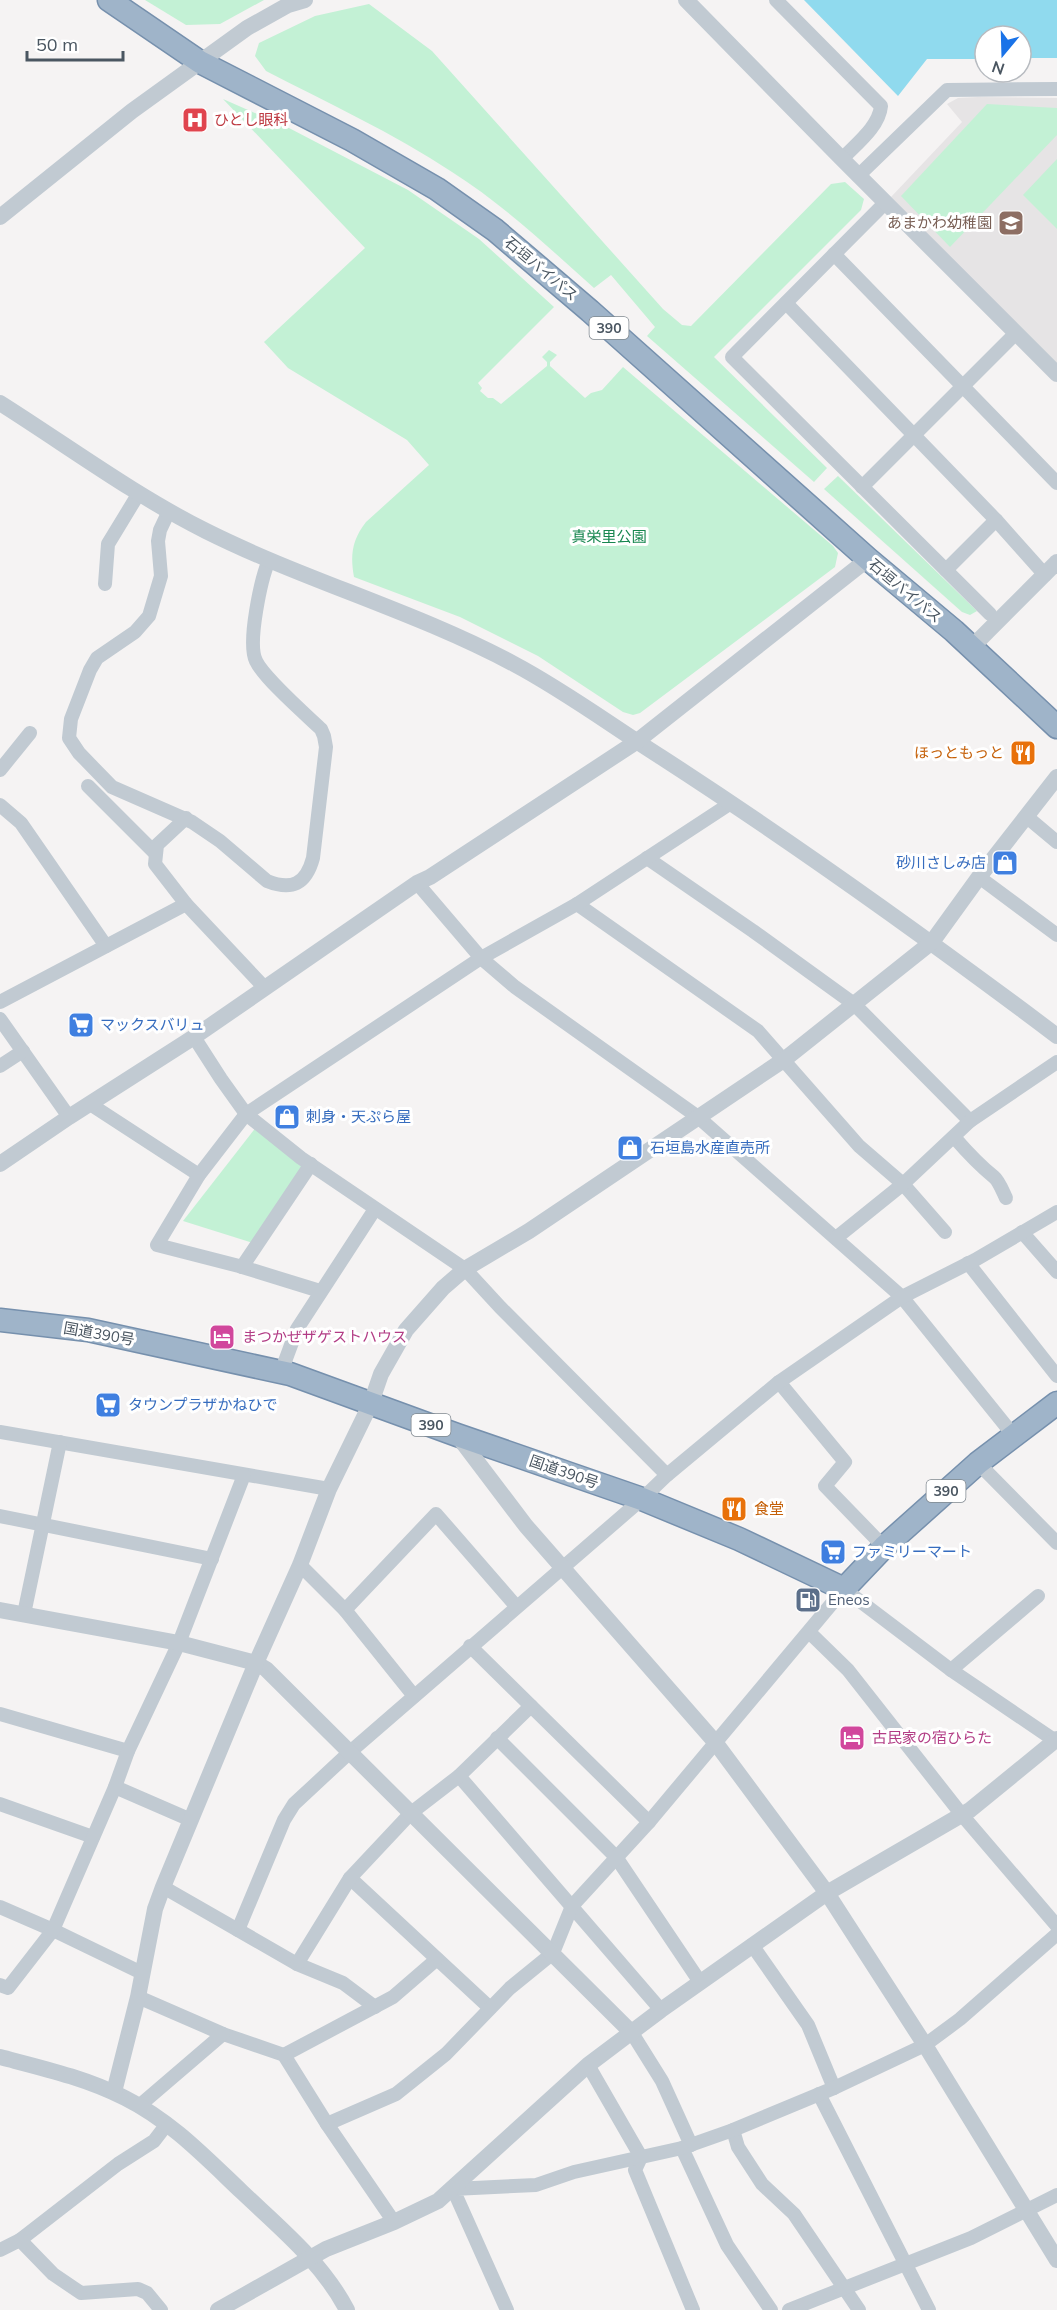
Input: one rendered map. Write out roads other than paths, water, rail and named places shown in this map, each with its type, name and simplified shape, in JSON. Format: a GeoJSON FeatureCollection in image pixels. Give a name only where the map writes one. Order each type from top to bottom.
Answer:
{"type":"FeatureCollection","features":[{"type":"Feature","properties":{"kind":"highway","name":"石垣バイパス"},"geometry":{"type":"LineString","coordinates":[[110,0],[200,62],[352,140],[437,189],[495,230],[590,311],[1057,727]]}},
{"type":"Feature","properties":{"kind":"highway","name":"国道390号"},"geometry":{"type":"LineString","coordinates":[[0,1320],[88,1330],[281,1372],[642,1499],[739,1539],[844,1589]]}},
{"type":"Feature","properties":{"kind":"highway","name":"390"},"geometry":{"type":"LineString","coordinates":[[844,1589],[884,1546],[978,1463],[1057,1403]]}},
{"type":"Feature","properties":{"kind":"street"},"geometry":{"type":"LineString","coordinates":[[0,217],[132,111],[247,28],[288,5],[305,0]]}},
{"type":"Feature","properties":{"kind":"street"},"geometry":{"type":"LineString","coordinates":[[686,0],[858,176],[1057,374]]}},
{"type":"Feature","properties":{"kind":"street"},"geometry":{"type":"LineString","coordinates":[[776,0],[881,106],[880,116],[842,159]]}},
{"type":"Feature","properties":{"kind":"street"},"geometry":{"type":"LineString","coordinates":[[858,176],[947,90],[1057,89]]}},
{"type":"Feature","properties":{"kind":"street"},"geometry":{"type":"LineString","coordinates":[[885,203],[732,357],[990,614]]}},
{"type":"Feature","properties":{"kind":"street"},"geometry":{"type":"LineString","coordinates":[[834,254],[1057,483]]}},
{"type":"Feature","properties":{"kind":"street"},"geometry":{"type":"LineString","coordinates":[[786,303],[996,520],[1045,575]]}},
{"type":"Feature","properties":{"kind":"street"},"geometry":{"type":"LineString","coordinates":[[862,487],[1017,333]]}},
{"type":"Feature","properties":{"kind":"street"},"geometry":{"type":"LineString","coordinates":[[0,403],[139,493],[205,531],[269,560],[471,642],[548,683],[731,803],[932,942],[1057,1036]]}},
{"type":"Feature","properties":{"kind":"street"},"geometry":{"type":"LineString","coordinates":[[105,584],[108,544],[139,493]]}},
{"type":"Feature","properties":{"kind":"street"},"geometry":{"type":"LineString","coordinates":[[169,511],[160,530],[158,542],[161,576],[149,616],[135,632],[98,658],[90,670],[71,719],[69,738],[79,753],[112,787],[186,818],[220,841],[267,881],[277,885],[292,886],[301,881],[310,870],[313,858],[326,747],[321,729],[264,673],[254,658],[254,630],[262,580],[269,560]]}},
{"type":"Feature","properties":{"kind":"street"},"geometry":{"type":"LineString","coordinates":[[946,570],[996,520]]}},
{"type":"Feature","properties":{"kind":"street"},"geometry":{"type":"LineString","coordinates":[[0,1164],[194,1037],[417,883],[430,877],[636,742],[868,559]]}},
{"type":"Feature","properties":{"kind":"street"},"geometry":{"type":"LineString","coordinates":[[971,648],[1057,562]]}},
{"type":"Feature","properties":{"kind":"street"},"geometry":{"type":"LineString","coordinates":[[0,770],[30,733]]}},
{"type":"Feature","properties":{"kind":"street"},"geometry":{"type":"LineString","coordinates":[[114,2092],[138,1996],[155,1909],[163,1887],[256,1663],[300,1565],[329,1489],[371,1403],[381,1374],[406,1330],[443,1288],[465,1269],[529,1231],[785,1059],[932,942],[1057,777]]}},
{"type":"Feature","properties":{"kind":"street"},"geometry":{"type":"LineString","coordinates":[[88,786],[155,853]]}},
{"type":"Feature","properties":{"kind":"street"},"geometry":{"type":"LineString","coordinates":[[320,1292],[242,1267],[157,1245],[199,1175],[246,1113],[481,958],[577,903],[731,803]]}},
{"type":"Feature","properties":{"kind":"street"},"geometry":{"type":"LineString","coordinates":[[0,805],[21,823],[106,946]]}},
{"type":"Feature","properties":{"kind":"street"},"geometry":{"type":"LineString","coordinates":[[1027,816],[1057,842]]}},
{"type":"Feature","properties":{"kind":"street"},"geometry":{"type":"LineString","coordinates":[[186,818],[161,840],[155,853],[155,864],[186,904],[264,987]]}},
{"type":"Feature","properties":{"kind":"street"},"geometry":{"type":"LineString","coordinates":[[647,858],[753,931],[854,1005],[970,1121]]}},
{"type":"Feature","properties":{"kind":"street"},"geometry":{"type":"LineString","coordinates":[[979,877],[1057,935]]}},
{"type":"Feature","properties":{"kind":"street"},"geometry":{"type":"LineString","coordinates":[[417,883],[481,958],[515,987],[698,1117],[902,1297],[1014,1436]]}},
{"type":"Feature","properties":{"kind":"street"},"geometry":{"type":"LineString","coordinates":[[577,903],[758,1031],[785,1059],[859,1146],[903,1184],[945,1232]]}},
{"type":"Feature","properties":{"kind":"street"},"geometry":{"type":"LineString","coordinates":[[0,1002],[186,904]]}},
{"type":"Feature","properties":{"kind":"street"},"geometry":{"type":"LineString","coordinates":[[0,1019],[69,1117]]}},
{"type":"Feature","properties":{"kind":"street"},"geometry":{"type":"LineString","coordinates":[[194,1037],[246,1113],[311,1164],[465,1269],[500,1308],[668,1474]]}},
{"type":"Feature","properties":{"kind":"street"},"geometry":{"type":"LineString","coordinates":[[0,1066],[23,1051]]}},
{"type":"Feature","properties":{"kind":"street"},"geometry":{"type":"LineString","coordinates":[[836,1238],[903,1184],[970,1121],[1057,1062]]}},
{"type":"Feature","properties":{"kind":"street"},"geometry":{"type":"LineString","coordinates":[[90,1104],[199,1175]]}},
{"type":"Feature","properties":{"kind":"street"},"geometry":{"type":"LineString","coordinates":[[954,1137],[978,1165],[996,1178],[1006,1198]]}},
{"type":"Feature","properties":{"kind":"street"},"geometry":{"type":"LineString","coordinates":[[242,1267],[311,1164]]}},
{"type":"Feature","properties":{"kind":"street"},"geometry":{"type":"LineString","coordinates":[[281,1372],[297,1329],[375,1209]]}},
{"type":"Feature","properties":{"kind":"street"},"geometry":{"type":"LineString","coordinates":[[238,1930],[284,1820],[294,1804],[414,1695],[668,1474],[778,1382],[902,1297],[968,1263],[1057,1212]]}},
{"type":"Feature","properties":{"kind":"street"},"geometry":{"type":"LineString","coordinates":[[1022,1232],[1057,1272]]}},
{"type":"Feature","properties":{"kind":"street"},"geometry":{"type":"LineString","coordinates":[[968,1263],[1057,1376]]}},
{"type":"Feature","properties":{"kind":"street"},"geometry":{"type":"LineString","coordinates":[[778,1382],[845,1462],[825,1486],[884,1546]]}},
{"type":"Feature","properties":{"kind":"street"},"geometry":{"type":"LineString","coordinates":[[0,1432],[329,1489]]}},
{"type":"Feature","properties":{"kind":"street"},"geometry":{"type":"LineString","coordinates":[[458,1436],[526,1526],[715,1742],[827,1893],[925,2045],[1057,2260]]}},
{"type":"Feature","properties":{"kind":"street"},"geometry":{"type":"LineString","coordinates":[[24,1614],[60,1442]]}},
{"type":"Feature","properties":{"kind":"street"},"geometry":{"type":"LineString","coordinates":[[978,1463],[1057,1543]]}},
{"type":"Feature","properties":{"kind":"street"},"geometry":{"type":"LineString","coordinates":[[0,1985],[8,1988],[53,1930],[115,1787],[128,1751],[179,1643],[244,1474]]}},
{"type":"Feature","properties":{"kind":"street"},"geometry":{"type":"LineString","coordinates":[[345,1610],[436,1514],[516,1606]]}},
{"type":"Feature","properties":{"kind":"street"},"geometry":{"type":"LineString","coordinates":[[0,1516],[212,1559]]}},
{"type":"Feature","properties":{"kind":"street"},"geometry":{"type":"LineString","coordinates":[[300,1565],[345,1610],[414,1695]]}},
{"type":"Feature","properties":{"kind":"street"},"geometry":{"type":"LineString","coordinates":[[218,2310],[326,2249],[394,2222],[438,2201],[588,2065],[661,2010],[827,1893],[962,1815],[1008,1781],[1056,1740],[951,1670],[844,1589],[649,1822],[572,1906],[553,1953],[490,2008],[446,2054],[396,2094],[327,2124]]}},
{"type":"Feature","properties":{"kind":"street"},"geometry":{"type":"LineString","coordinates":[[951,1670],[1038,1596]]}},
{"type":"Feature","properties":{"kind":"street"},"geometry":{"type":"LineString","coordinates":[[0,1610],[179,1643],[256,1663],[280,1682],[632,2033],[662,2081],[727,2245],[771,2310]]}},
{"type":"Feature","properties":{"kind":"street"},"geometry":{"type":"LineString","coordinates":[[809,1632],[848,1670],[962,1815],[1057,1926]]}},
{"type":"Feature","properties":{"kind":"street"},"geometry":{"type":"LineString","coordinates":[[470,1646],[649,1822]]}},
{"type":"Feature","properties":{"kind":"street"},"geometry":{"type":"LineString","coordinates":[[297,1964],[350,1878],[411,1813],[459,1776],[531,1706]]}},
{"type":"Feature","properties":{"kind":"street"},"geometry":{"type":"LineString","coordinates":[[0,1714],[128,1751]]}},
{"type":"Feature","properties":{"kind":"street"},"geometry":{"type":"LineString","coordinates":[[497,1738],[616,1857],[700,1982]]}},
{"type":"Feature","properties":{"kind":"street"},"geometry":{"type":"LineString","coordinates":[[459,1776],[661,2010]]}},
{"type":"Feature","properties":{"kind":"street"},"geometry":{"type":"LineString","coordinates":[[115,1787],[191,1820]]}},
{"type":"Feature","properties":{"kind":"street"},"geometry":{"type":"LineString","coordinates":[[0,1804],[93,1837]]}},
{"type":"Feature","properties":{"kind":"street"},"geometry":{"type":"LineString","coordinates":[[350,1878],[490,2008]]}},
{"type":"Feature","properties":{"kind":"street"},"geometry":{"type":"LineString","coordinates":[[163,1887],[297,1964],[343,1983],[375,2007]]}},
{"type":"Feature","properties":{"kind":"street"},"geometry":{"type":"LineString","coordinates":[[0,1907],[142,1973]]}},
{"type":"Feature","properties":{"kind":"street"},"geometry":{"type":"LineString","coordinates":[[453,2189],[536,2185],[574,2172],[687,2146],[733,2130],[834,2088],[925,2045],[960,2019],[1057,1934]]}},
{"type":"Feature","properties":{"kind":"street"},"geometry":{"type":"LineString","coordinates":[[752,1945],[808,2025],[834,2088]]}},
{"type":"Feature","properties":{"kind":"street"},"geometry":{"type":"LineString","coordinates":[[284,2055],[393,1997],[437,1959]]}},
{"type":"Feature","properties":{"kind":"street"},"geometry":{"type":"LineString","coordinates":[[138,1996],[223,2034],[284,2055],[327,2124],[394,2222]]}},
{"type":"Feature","properties":{"kind":"street"},"geometry":{"type":"LineString","coordinates":[[139,2106],[223,2034]]}},
{"type":"Feature","properties":{"kind":"street"},"geometry":{"type":"LineString","coordinates":[[0,2057],[64,2074],[114,2092],[167,2124],[310,2258],[338,2294],[347,2310]]}},
{"type":"Feature","properties":{"kind":"street"},"geometry":{"type":"LineString","coordinates":[[588,2065],[641,2157]]}},
{"type":"Feature","properties":{"kind":"street"},"geometry":{"type":"LineString","coordinates":[[819,2094],[928,2310]]}},
{"type":"Feature","properties":{"kind":"street"},"geometry":{"type":"LineString","coordinates":[[0,2250],[20,2240],[118,2164],[154,2140],[167,2124]]}},
{"type":"Feature","properties":{"kind":"street"},"geometry":{"type":"LineString","coordinates":[[733,2130],[738,2147],[762,2184],[794,2214],[846,2287],[859,2310]]}},
{"type":"Feature","properties":{"kind":"street"},"geometry":{"type":"LineString","coordinates":[[641,2157],[635,2170],[693,2310]]}},
{"type":"Feature","properties":{"kind":"street"},"geometry":{"type":"LineString","coordinates":[[453,2189],[507,2310]]}},
{"type":"Feature","properties":{"kind":"street"},"geometry":{"type":"LineString","coordinates":[[789,2310],[971,2238],[1057,2195]]}},
{"type":"Feature","properties":{"kind":"street"},"geometry":{"type":"LineString","coordinates":[[20,2240],[53,2274],[81,2294],[138,2289],[147,2293],[161,2310]]}},
{"type":"Feature","properties":{"kind":"water"},"geometry":{"type":"Polygon","coordinates":[[[804,0],[1057,0],[1057,58],[1033,58],[1033,24],[973,24],[973,59],[927,59],[898,96],[804,0]]]}},
{"type":"Feature","properties":{"kind":"place","name":"ひとし眼科"},"geometry":{"type":"Point","coordinates":[195,120]}},
{"type":"Feature","properties":{"kind":"place","name":"あまかわ幼稚園"},"geometry":{"type":"Point","coordinates":[1011,223]}},
{"type":"Feature","properties":{"kind":"place","name":"ほっともっと"},"geometry":{"type":"Point","coordinates":[1023,753]}},
{"type":"Feature","properties":{"kind":"place","name":"砂川さしみ店"},"geometry":{"type":"Point","coordinates":[1005,863]}},
{"type":"Feature","properties":{"kind":"place","name":"マックスバリュ"},"geometry":{"type":"Point","coordinates":[81,1025]}},
{"type":"Feature","properties":{"kind":"place","name":"刺身・天ぷら屋"},"geometry":{"type":"Point","coordinates":[287,1117]}},
{"type":"Feature","properties":{"kind":"place","name":"石垣島水産直売所"},"geometry":{"type":"Point","coordinates":[630,1148]}},
{"type":"Feature","properties":{"kind":"place","name":"まつかぜザゲストハウス"},"geometry":{"type":"Point","coordinates":[222,1337]}},
{"type":"Feature","properties":{"kind":"place","name":"タウンプラザかねひで"},"geometry":{"type":"Point","coordinates":[108,1405]}},
{"type":"Feature","properties":{"kind":"place","name":"食堂"},"geometry":{"type":"Point","coordinates":[734,1509]}},
{"type":"Feature","properties":{"kind":"place","name":"ファミリーマート"},"geometry":{"type":"Point","coordinates":[833,1552]}},
{"type":"Feature","properties":{"kind":"place","name":"Eneos"},"geometry":{"type":"Point","coordinates":[808,1600]}},
{"type":"Feature","properties":{"kind":"place","name":"古民家の宿ひらた"},"geometry":{"type":"Point","coordinates":[852,1738]}},
{"type":"Feature","properties":{"kind":"park label","name":"真栄里公園"},"geometry":{"type":"Point","coordinates":[609,537]}}]}
